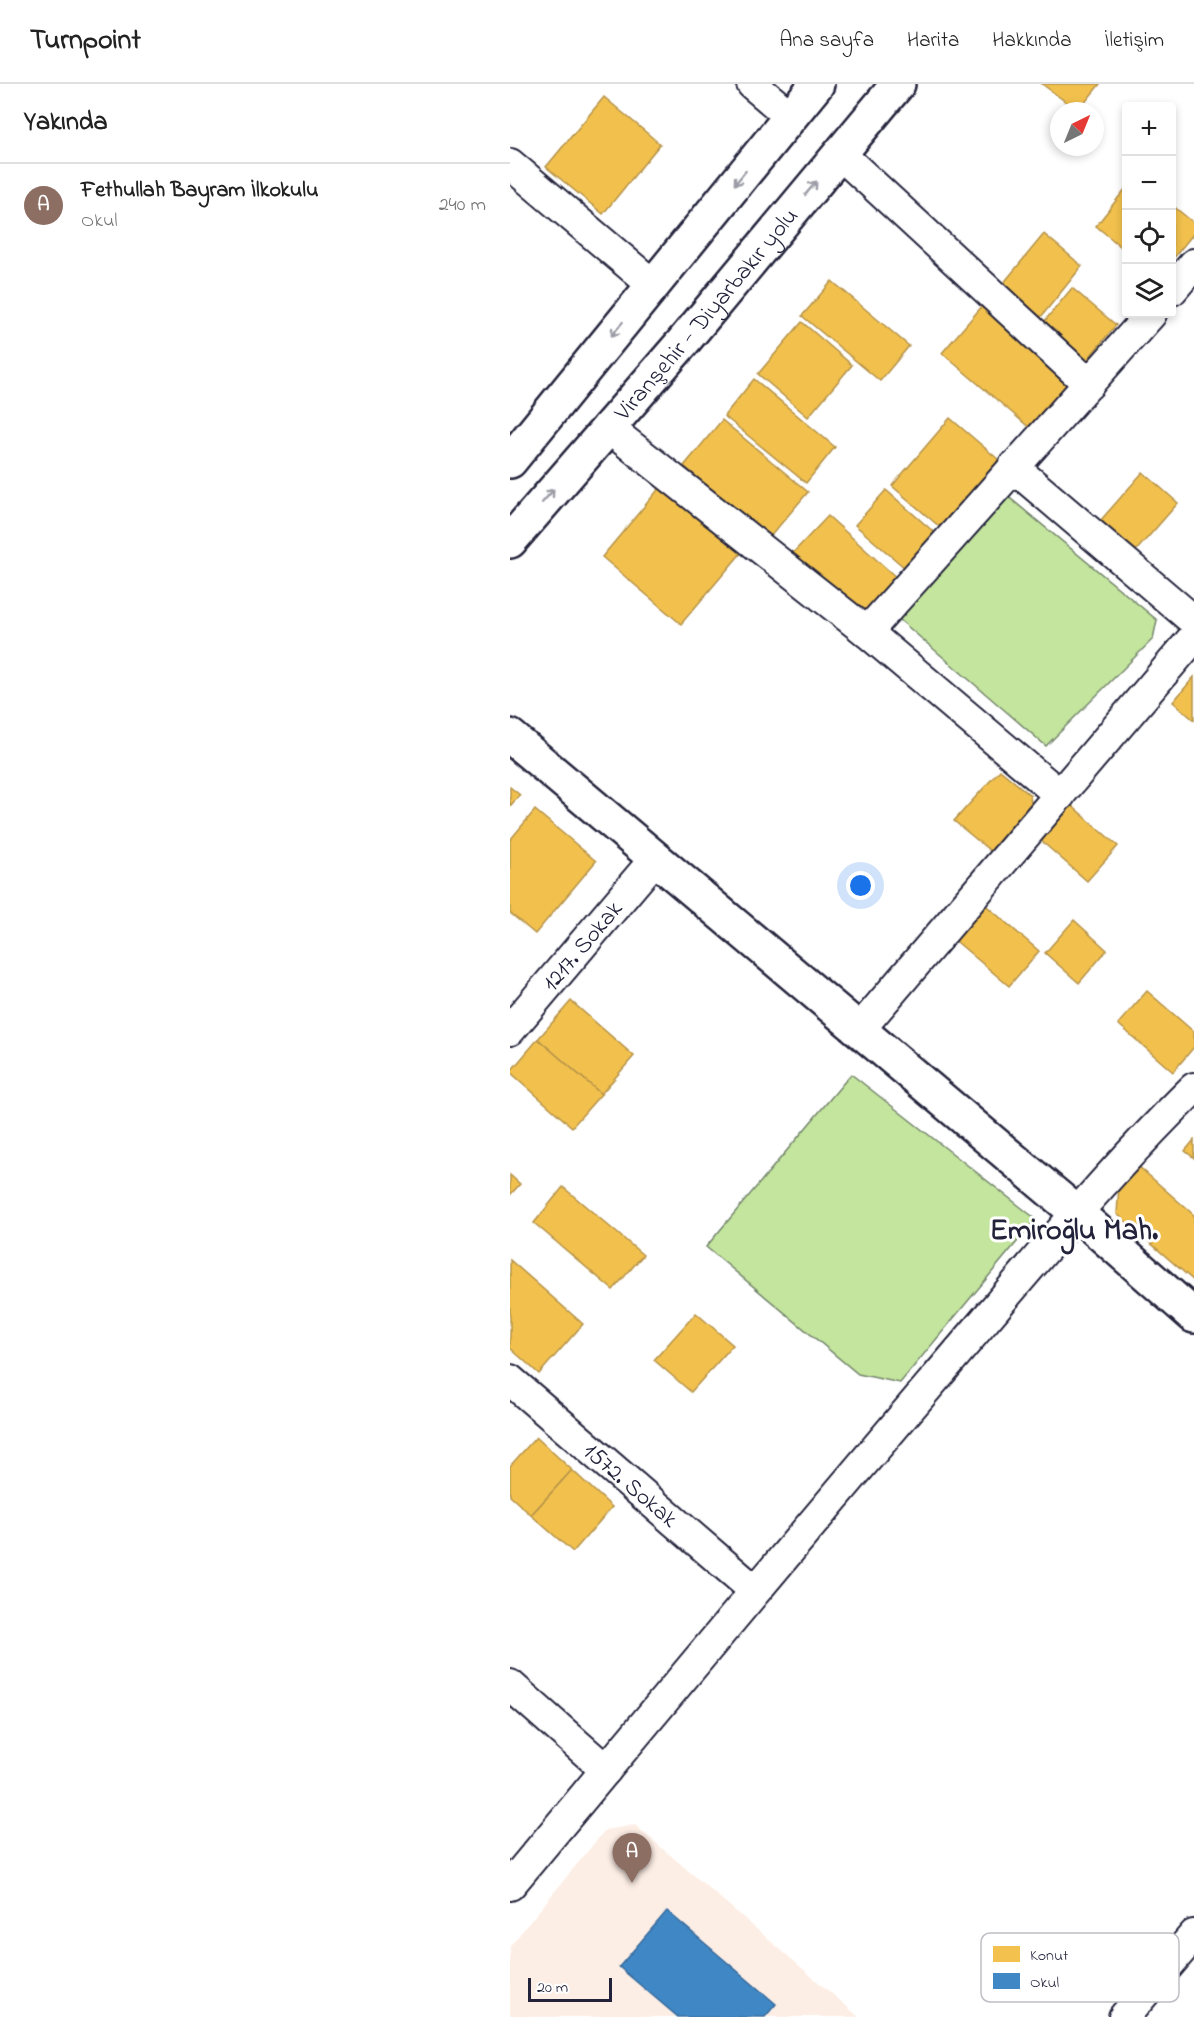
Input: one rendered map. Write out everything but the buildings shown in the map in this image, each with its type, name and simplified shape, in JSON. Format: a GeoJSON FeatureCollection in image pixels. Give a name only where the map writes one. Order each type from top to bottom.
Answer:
{"type":"FeatureCollection","features":[{"type":"Feature","properties":{"kind":"main road"},"geometry":{"type":"LineString","coordinates":[[510,461],[817,84]]}},
{"type":"Feature","properties":{"kind":"main road","name":"Viranşehir - Diyarbakır yolu"},"geometry":{"type":"LineString","coordinates":[[510,541],[683,342],[898,84]]}},
{"type":"Feature","properties":{"kind":"main road"},"geometry":{"type":"LineString","coordinates":[[510,736],[654,860],[1077,1213],[1194,1316]]}},
{"type":"Feature","properties":{"kind":"street"},"geometry":{"type":"LineString","coordinates":[[752,84],[790,116]]}},
{"type":"Feature","properties":{"kind":"street"},"geometry":{"type":"LineString","coordinates":[[840,154],[1089,384]]}},
{"type":"Feature","properties":{"kind":"street"},"geometry":{"type":"LineString","coordinates":[[510,164],[654,285]]}},
{"type":"Feature","properties":{"kind":"street"},"geometry":{"type":"LineString","coordinates":[[1176,285],[1194,264]]}},
{"type":"Feature","properties":{"kind":"street"},"geometry":{"type":"LineString","coordinates":[[867,632],[1147,318]]}},
{"type":"Feature","properties":{"kind":"street"},"geometry":{"type":"LineString","coordinates":[[607,427],[867,632],[1060,795]]}},
{"type":"Feature","properties":{"kind":"street"},"geometry":{"type":"LineString","coordinates":[[1013,467],[1194,621]]}},
{"type":"Feature","properties":{"kind":"street"},"geometry":{"type":"LineString","coordinates":[[859,1030],[1194,637]]}},
{"type":"Feature","properties":{"kind":"street","name":"1217. Sokak"},"geometry":{"type":"LineString","coordinates":[[510,1030],[654,860]]}},
{"type":"Feature","properties":{"kind":"street"},"geometry":{"type":"LineString","coordinates":[[510,1885],[754,1590],[1077,1213],[1155,1126],[1194,1088]]}},
{"type":"Feature","properties":{"kind":"street","name":"1572. Sokak"},"geometry":{"type":"LineString","coordinates":[[510,1380],[754,1590]]}},
{"type":"Feature","properties":{"kind":"street"},"geometry":{"type":"LineString","coordinates":[[510,1685],[606,1770]]}},
{"type":"Feature","properties":{"kind":"street"},"geometry":{"type":"LineString","coordinates":[[1179,1953],[1194,1935]]}},
{"type":"Feature","properties":{"kind":"street"},"geometry":{"type":"LineString","coordinates":[[1124,2017],[1137,2002]]}},
{"type":"Feature","properties":{"kind":"shaded area"},"geometry":{"type":"Polygon","coordinates":[[[635,1825],[859,2017],[510,2017],[510,1946],[605,1830],[635,1825]]]}},
{"type":"Feature","properties":{"kind":"green space"},"geometry":{"type":"Polygon","coordinates":[[[1005,494],[1157,620],[1153,639],[1046,746],[893,614],[1005,494]]]}},
{"type":"Feature","properties":{"kind":"green space"},"geometry":{"type":"Polygon","coordinates":[[[851,1074],[1036,1219],[900,1383],[858,1374],[706,1247],[851,1074]]]}},
{"type":"Feature","properties":{"kind":"place","name":"Fethullah Bayram İlkokulu"},"geometry":{"type":"Point","coordinates":[632,1883]}},
{"type":"Feature","properties":{"kind":"district","name":"Emiroğlu Mah."},"geometry":{"type":"Point","coordinates":[1074,1229]}}]}
